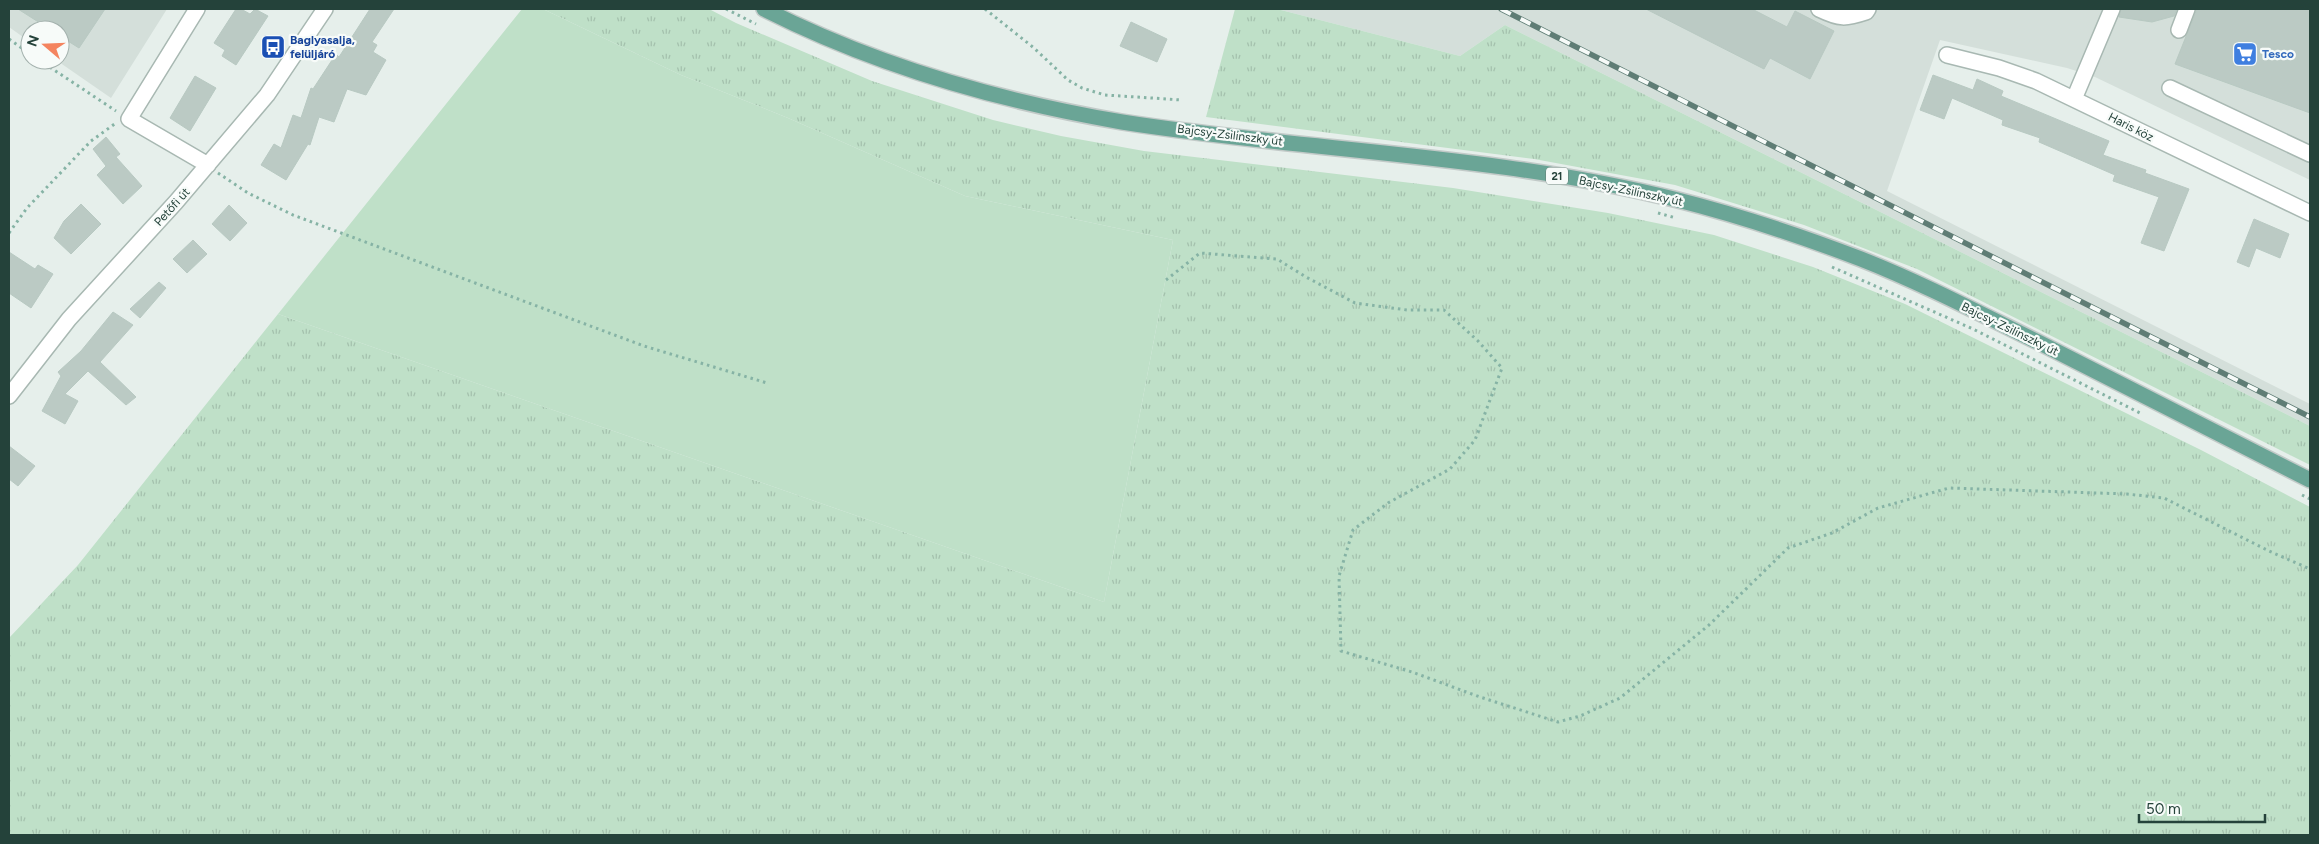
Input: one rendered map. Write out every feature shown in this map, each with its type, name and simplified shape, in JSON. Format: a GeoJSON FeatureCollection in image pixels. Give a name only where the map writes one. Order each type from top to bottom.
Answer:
{"type":"FeatureCollection","features":[{"type":"Feature","properties":{"kind":"main road","name":"Bajcsy-Zsilinszky út"},"geometry":{"type":"LineString","coordinates":[[764,9],[817,33],[930,76],[1063,110],[1168,128],[1534,172],[1674,199],[1739,217],[1862,260],[1922,286],[2310,480]]}},
{"type":"Feature","properties":{"kind":"street"},"geometry":{"type":"LineString","coordinates":[[198,9],[129,120],[208,165]]}},
{"type":"Feature","properties":{"kind":"street","name":"Petőfi út"},"geometry":{"type":"LineString","coordinates":[[9,396],[69,320],[208,165],[267,95],[325,9]]}},
{"type":"Feature","properties":{"kind":"street"},"geometry":{"type":"LineString","coordinates":[[1820,9],[1834,16],[1846,18],[1866,12],[1868,9]]}},
{"type":"Feature","properties":{"kind":"street"},"geometry":{"type":"LineString","coordinates":[[2074,99],[2112,9]]}},
{"type":"Feature","properties":{"kind":"street"},"geometry":{"type":"LineString","coordinates":[[2179,30],[2187,9]]}},
{"type":"Feature","properties":{"kind":"street","name":"Haris köz"},"geometry":{"type":"LineString","coordinates":[[1947,55],[2018,74],[2074,99],[2212,168],[2310,214]]}},
{"type":"Feature","properties":{"kind":"street"},"geometry":{"type":"LineString","coordinates":[[2170,88],[2310,154]]}},
{"type":"Feature","properties":{"kind":"path"},"geometry":{"type":"LineString","coordinates":[[726,9],[758,25]]}},
{"type":"Feature","properties":{"kind":"path"},"geometry":{"type":"LineString","coordinates":[[985,9],[1034,48],[1068,80],[1082,88],[1105,95],[1182,100]]}},
{"type":"Feature","properties":{"kind":"path"},"geometry":{"type":"LineString","coordinates":[[9,39],[20,47]]}},
{"type":"Feature","properties":{"kind":"path"},"geometry":{"type":"LineString","coordinates":[[54,70],[129,120]]}},
{"type":"Feature","properties":{"kind":"path"},"geometry":{"type":"LineString","coordinates":[[9,233],[27,208],[91,141],[108,128],[129,120]]}},
{"type":"Feature","properties":{"kind":"path"},"geometry":{"type":"LineString","coordinates":[[208,165],[248,193],[293,215],[644,346],[767,383]]}},
{"type":"Feature","properties":{"kind":"path"},"geometry":{"type":"LineString","coordinates":[[1656,213],[1684,220]]}},
{"type":"Feature","properties":{"kind":"path"},"geometry":{"type":"LineString","coordinates":[[1166,280],[1200,254],[1277,259],[1306,277],[1355,302],[1407,310],[1444,310],[1502,368],[1475,440],[1450,470],[1388,503],[1353,530],[1339,576],[1341,651],[1412,672],[1480,697],[1558,722],[1580,716],[1620,698],[1709,625],[1788,548],[1832,533],[1878,508],[1949,488],[2117,494],[2164,498],[2269,551],[2310,569]]}},
{"type":"Feature","properties":{"kind":"path"},"geometry":{"type":"LineString","coordinates":[[1824,263],[1973,329],[2147,416]]}},
{"type":"Feature","properties":{"kind":"path"},"geometry":{"type":"LineString","coordinates":[[2293,490],[2310,499]]}},
{"type":"Feature","properties":{"kind":"shaded area"},"geometry":{"type":"Polygon","coordinates":[[[9,9],[167,9],[111,98],[70,70],[70,20],[20,20],[20,35],[9,27],[9,9]]]}},
{"type":"Feature","properties":{"kind":"shaded area"},"geometry":{"type":"Polygon","coordinates":[[[1277,9],[2310,9],[2310,180],[2095,77],[2067,68],[1940,40],[1887,191],[2310,404],[2310,426],[1505,25],[1460,56],[1277,9]]]}},
{"type":"Feature","properties":{"kind":"green space"},"geometry":{"type":"Polygon","coordinates":[[[522,9],[543,9],[681,75],[788,118],[965,196],[1173,240],[1104,602],[278,314],[522,9]]]}},
{"type":"Feature","properties":{"kind":"green space"},"geometry":{"type":"Polygon","coordinates":[[[543,9],[709,9],[736,23],[872,81],[993,120],[1061,136],[1144,151],[1453,188],[1608,213],[1714,235],[1813,267],[1905,304],[2201,450],[2310,507],[2310,835],[9,835],[9,638],[78,565],[278,314],[1104,602],[1173,240],[965,196],[788,118],[681,75],[543,9]]]}},
{"type":"Feature","properties":{"kind":"green space"},"geometry":{"type":"Polygon","coordinates":[[[1235,9],[1277,9],[1460,56],[1505,25],[2310,426],[2310,465],[1917,269],[1804,225],[1675,185],[1534,159],[1206,117],[1235,9]]]}},
{"type":"Feature","properties":{"kind":"building"},"geometry":{"type":"Polygon","coordinates":[[[18,9],[105,9],[79,48],[70,42],[70,20],[35,20],[18,9]]]}},
{"type":"Feature","properties":{"kind":"building"},"geometry":{"type":"Polygon","coordinates":[[[236,9],[241,9],[250,14],[255,9],[268,16],[236,65],[222,56],[225,50],[214,43],[236,9]]]}},
{"type":"Feature","properties":{"kind":"building"},"geometry":{"type":"Polygon","coordinates":[[[370,9],[394,9],[372,42],[377,45],[373,52],[386,60],[366,95],[347,89],[334,122],[319,117],[310,145],[308,144],[286,180],[261,165],[274,144],[281,148],[293,115],[301,118],[311,88],[313,89],[336,54],[339,57],[370,9]]]}},
{"type":"Feature","properties":{"kind":"building"},"geometry":{"type":"Polygon","coordinates":[[[1646,9],[1752,9],[1787,27],[1795,11],[1834,31],[1810,79],[1770,58],[1764,69],[1646,9]]]}},
{"type":"Feature","properties":{"kind":"building"},"geometry":{"type":"Polygon","coordinates":[[[2121,9],[2177,9],[2174,16],[2152,22],[2119,17],[2121,9]]]}},
{"type":"Feature","properties":{"kind":"building","name":"Tesco"},"geometry":{"type":"Polygon","coordinates":[[[2197,9],[2310,9],[2310,113],[2175,64],[2197,9]]]}},
{"type":"Feature","properties":{"kind":"building"},"geometry":{"type":"Polygon","coordinates":[[[1131,22],[1167,39],[1157,62],[1120,46],[1131,22]]]}},
{"type":"Feature","properties":{"kind":"building"},"geometry":{"type":"Polygon","coordinates":[[[1933,75],[1973,90],[1977,79],[2003,91],[2001,96],[2109,141],[2103,155],[2146,170],[2145,173],[2189,189],[2164,251],[2141,243],[2159,197],[2113,181],[2115,175],[2039,142],[2040,138],[2002,125],[2003,120],[1952,98],[1944,119],[1920,110],[1933,75]]]}},
{"type":"Feature","properties":{"kind":"building"},"geometry":{"type":"Polygon","coordinates":[[[195,76],[216,88],[190,131],[170,118],[195,76]]]}},
{"type":"Feature","properties":{"kind":"building"},"geometry":{"type":"Polygon","coordinates":[[[106,137],[120,154],[116,157],[142,186],[123,204],[97,175],[106,166],[93,149],[106,137]]]}},
{"type":"Feature","properties":{"kind":"building"},"geometry":{"type":"Polygon","coordinates":[[[81,204],[101,224],[71,254],[54,238],[64,221],[81,204]]]}},
{"type":"Feature","properties":{"kind":"building"},"geometry":{"type":"Polygon","coordinates":[[[229,205],[247,223],[230,241],[212,224],[229,205]]]}},
{"type":"Feature","properties":{"kind":"building"},"geometry":{"type":"Polygon","coordinates":[[[2254,219],[2289,234],[2280,258],[2256,248],[2249,267],[2237,262],[2254,219]]]}},
{"type":"Feature","properties":{"kind":"building"},"geometry":{"type":"Polygon","coordinates":[[[193,240],[207,254],[187,273],[173,259],[193,240]]]}},
{"type":"Feature","properties":{"kind":"building"},"geometry":{"type":"Polygon","coordinates":[[[9,252],[35,269],[38,265],[53,274],[31,308],[9,293],[9,252]]]}},
{"type":"Feature","properties":{"kind":"building"},"geometry":{"type":"Polygon","coordinates":[[[159,282],[166,288],[140,318],[130,309],[159,282]]]}},
{"type":"Feature","properties":{"kind":"building"},"geometry":{"type":"Polygon","coordinates":[[[113,312],[133,325],[100,362],[136,397],[126,405],[88,371],[65,394],[78,401],[65,424],[42,411],[61,376],[58,372],[81,351],[113,312]]]}},
{"type":"Feature","properties":{"kind":"building"},"geometry":{"type":"Polygon","coordinates":[[[9,446],[35,466],[18,486],[9,479],[9,446]]]}},
{"type":"Feature","properties":{"kind":"railway"},"geometry":{"type":"LineString","coordinates":[[1501,9],[2310,417]]}},
{"type":"Feature","properties":{"kind":"place","name":"Baglyasalja, felüljáró"},"geometry":{"type":"Point","coordinates":[273,47]}},
{"type":"Feature","properties":{"kind":"place","name":"Tesco"},"geometry":{"type":"Point","coordinates":[2245,54]}}]}
